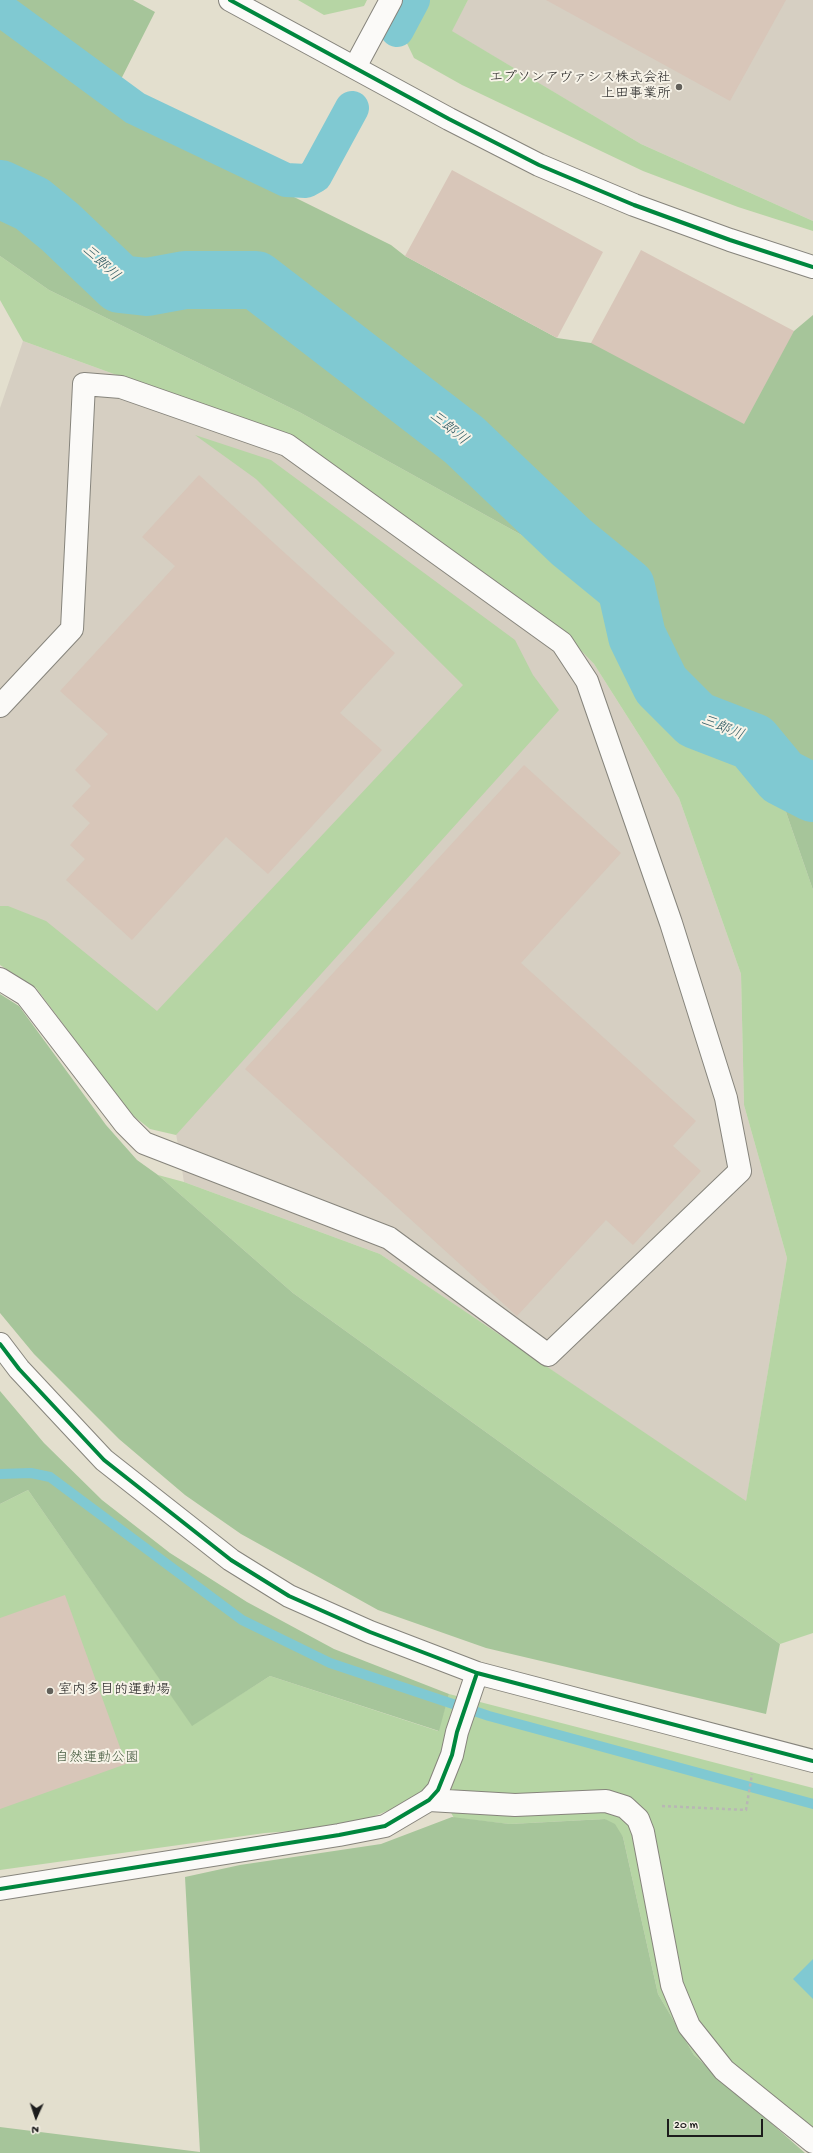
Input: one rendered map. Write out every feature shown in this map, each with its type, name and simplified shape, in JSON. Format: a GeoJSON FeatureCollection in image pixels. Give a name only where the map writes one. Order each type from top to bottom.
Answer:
{"type":"FeatureCollection","features":[{"type":"Feature","properties":{"kind":"street"},"geometry":{"type":"LineString","coordinates":[[230,0],[449,119],[539,165],[634,205],[730,240],[813,267]]}},
{"type":"Feature","properties":{"kind":"street"},"geometry":{"type":"LineString","coordinates":[[355,67],[391,0]]}},
{"type":"Feature","properties":{"kind":"street"},"geometry":{"type":"LineString","coordinates":[[0,706],[72,629],[84,384],[121,387],[287,445],[562,643],[586,681],[671,923],[726,1098],[740,1171],[548,1354],[389,1238],[144,1143],[125,1124],[26,995],[0,979]]}},
{"type":"Feature","properties":{"kind":"street"},"geometry":{"type":"LineString","coordinates":[[0,1344],[19,1369],[104,1460],[231,1560],[289,1596],[370,1632],[477,1673],[813,1761]]}},
{"type":"Feature","properties":{"kind":"street"},"geometry":{"type":"LineString","coordinates":[[0,1889],[385,1826],[429,1800],[438,1790],[452,1755],[457,1732],[477,1673]]}},
{"type":"Feature","properties":{"kind":"street"},"geometry":{"type":"LineString","coordinates":[[429,1800],[515,1805],[606,1801],[625,1807],[638,1819],[643,1832],[672,1985],[689,2026],[724,2070],[813,2142]]}},
{"type":"Feature","properties":{"kind":"path"},"geometry":{"type":"LineString","coordinates":[[631,1813],[645,1805],[746,1810],[751,1776]]}},
{"type":"Feature","properties":{"kind":"shaded area","name":"エプソンアヴァシス株式会社 上田事業所"},"geometry":{"type":"Polygon","coordinates":[[[468,0],[813,0],[813,221],[641,144],[451,31],[468,0]]]}},
{"type":"Feature","properties":{"kind":"shaded area"},"geometry":{"type":"Polygon","coordinates":[[[23,341],[290,438],[567,636],[594,664],[679,798],[741,974],[744,1105],[787,1258],[746,1502],[380,1254],[184,1182],[156,1012],[0,906],[0,408],[23,341]]]}},
{"type":"Feature","properties":{"kind":"green space"},"geometry":{"type":"Polygon","coordinates":[[[0,0],[133,0],[155,12],[108,105],[391,245],[405,256],[557,338],[591,343],[794,331],[813,315],[813,890],[786,812],[733,747],[686,720],[653,690],[627,637],[612,585],[301,413],[49,290],[0,256],[0,0]]]}},
{"type":"Feature","properties":{"kind":"green space"},"geometry":{"type":"Polygon","coordinates":[[[298,0],[367,0],[364,6],[324,15],[298,0]]]}},
{"type":"Feature","properties":{"kind":"green space"},"geometry":{"type":"Polygon","coordinates":[[[418,0],[468,0],[452,31],[641,144],[813,221],[813,231],[738,207],[643,171],[462,85],[414,58],[401,31],[418,0]]]}},
{"type":"Feature","properties":{"kind":"green space"},"geometry":{"type":"Polygon","coordinates":[[[0,256],[49,290],[301,413],[612,585],[627,637],[686,720],[733,747],[786,812],[813,890],[813,1633],[780,1644],[293,1293],[158,1175],[184,1182],[380,1254],[746,1501],[787,1258],[744,1105],[741,974],[679,798],[594,664],[567,636],[290,438],[23,341],[0,300],[0,256]]]}},
{"type":"Feature","properties":{"kind":"green space"},"geometry":{"type":"Polygon","coordinates":[[[195,435],[271,460],[515,640],[533,675],[559,710],[176,1135],[150,1129],[131,1114],[36,988],[0,965],[0,906],[8,906],[46,921],[157,1011],[463,685],[256,479],[195,435]]]}},
{"type":"Feature","properties":{"kind":"green space"},"geometry":{"type":"Polygon","coordinates":[[[0,994],[19,1006],[106,1125],[137,1160],[158,1175],[293,1293],[780,1644],[766,1714],[486,1648],[378,1610],[241,1534],[185,1495],[119,1439],[34,1354],[0,1313],[0,994]]]}},
{"type":"Feature","properties":{"kind":"green space"},"geometry":{"type":"Polygon","coordinates":[[[0,1391],[44,1443],[102,1500],[170,1553],[247,1602],[334,1649],[449,1694],[439,1731],[270,1676],[192,1726],[28,1490],[0,1504],[0,1391]]]}},
{"type":"Feature","properties":{"kind":"green space","name":"自然運動公園"},"geometry":{"type":"Polygon","coordinates":[[[28,1490],[192,1725],[270,1676],[438,1731],[449,1694],[813,1788],[813,2153],[810,2153],[694,2055],[658,1994],[623,1837],[605,1819],[510,1824],[454,1818],[438,1790],[348,1827],[265,1833],[0,1870],[0,1504],[28,1490]]]}},
{"type":"Feature","properties":{"kind":"green space"},"geometry":{"type":"Polygon","coordinates":[[[452,1817],[510,1824],[605,1819],[615,1824],[623,1837],[658,1994],[694,2055],[805,2153],[0,2153],[0,2127],[200,2152],[185,1877],[240,1865],[381,1844],[452,1817]]]}},
{"type":"Feature","properties":{"kind":"water"},"geometry":{"type":"Polygon","coordinates":[[[813,1959],[813,1999],[793,1979],[813,1959]]]}},
{"type":"Feature","properties":{"kind":"building"},"geometry":{"type":"Polygon","coordinates":[[[546,0],[786,0],[730,101],[546,0]]]}},
{"type":"Feature","properties":{"kind":"building"},"geometry":{"type":"Polygon","coordinates":[[[452,170],[603,252],[557,338],[405,256],[452,170]]]}},
{"type":"Feature","properties":{"kind":"building"},"geometry":{"type":"Polygon","coordinates":[[[641,250],[794,331],[744,424],[591,343],[641,250]]]}},
{"type":"Feature","properties":{"kind":"building"},"geometry":{"type":"Polygon","coordinates":[[[199,475],[395,653],[340,713],[382,750],[268,874],[226,837],[132,940],[66,880],[85,859],[70,845],[90,823],[72,806],[91,786],[75,770],[108,734],[60,691],[175,566],[142,537],[199,475]]]}},
{"type":"Feature","properties":{"kind":"building"},"geometry":{"type":"Polygon","coordinates":[[[524,765],[621,853],[521,963],[696,1121],[673,1146],[701,1171],[633,1245],[606,1220],[517,1316],[245,1069],[524,765]]]}},
{"type":"Feature","properties":{"kind":"building","name":"室内多目的運動場"},"geometry":{"type":"Polygon","coordinates":[[[65,1595],[126,1764],[0,1809],[0,1618],[65,1595]]]}},
{"type":"Feature","properties":{"kind":"waterway"},"geometry":{"type":"LineString","coordinates":[[397,30],[413,0]]}},
{"type":"Feature","properties":{"kind":"waterway"},"geometry":{"type":"LineString","coordinates":[[0,9],[135,108],[286,180],[306,181],[315,176],[352,108]]}},
{"type":"Feature","properties":{"kind":"waterway","name":"三郎川"},"geometry":{"type":"LineString","coordinates":[[0,189],[32,204],[60,227],[120,284],[147,287],[185,280],[256,280],[464,440],[571,542],[626,587],[637,636],[661,685],[696,720],[753,742],[782,777],[813,793]]}},
{"type":"Feature","properties":{"kind":"waterway"},"geometry":{"type":"LineString","coordinates":[[0,1474],[31,1473],[50,1477],[242,1620],[330,1663],[489,1716],[813,1804]]}},
{"type":"Feature","properties":{"kind":"cycle path"},"geometry":{"type":"LineString","coordinates":[[230,0],[449,119],[539,165],[634,205],[730,240],[813,267]]}},
{"type":"Feature","properties":{"kind":"cycle path"},"geometry":{"type":"LineString","coordinates":[[0,1344],[19,1369],[104,1460],[231,1560],[289,1596],[370,1632],[477,1673],[813,1761]]}},
{"type":"Feature","properties":{"kind":"cycle path"},"geometry":{"type":"LineString","coordinates":[[0,1889],[339,1835],[385,1826],[429,1800],[438,1790],[452,1755],[457,1732],[477,1673]]}},
{"type":"Feature","properties":{"kind":"place","name":"エプソンアヴァシス株式会社 上田事業所"},"geometry":{"type":"Point","coordinates":[679,87]}},
{"type":"Feature","properties":{"kind":"place","name":"室内多目的運動場"},"geometry":{"type":"Point","coordinates":[50,1691]}}]}
